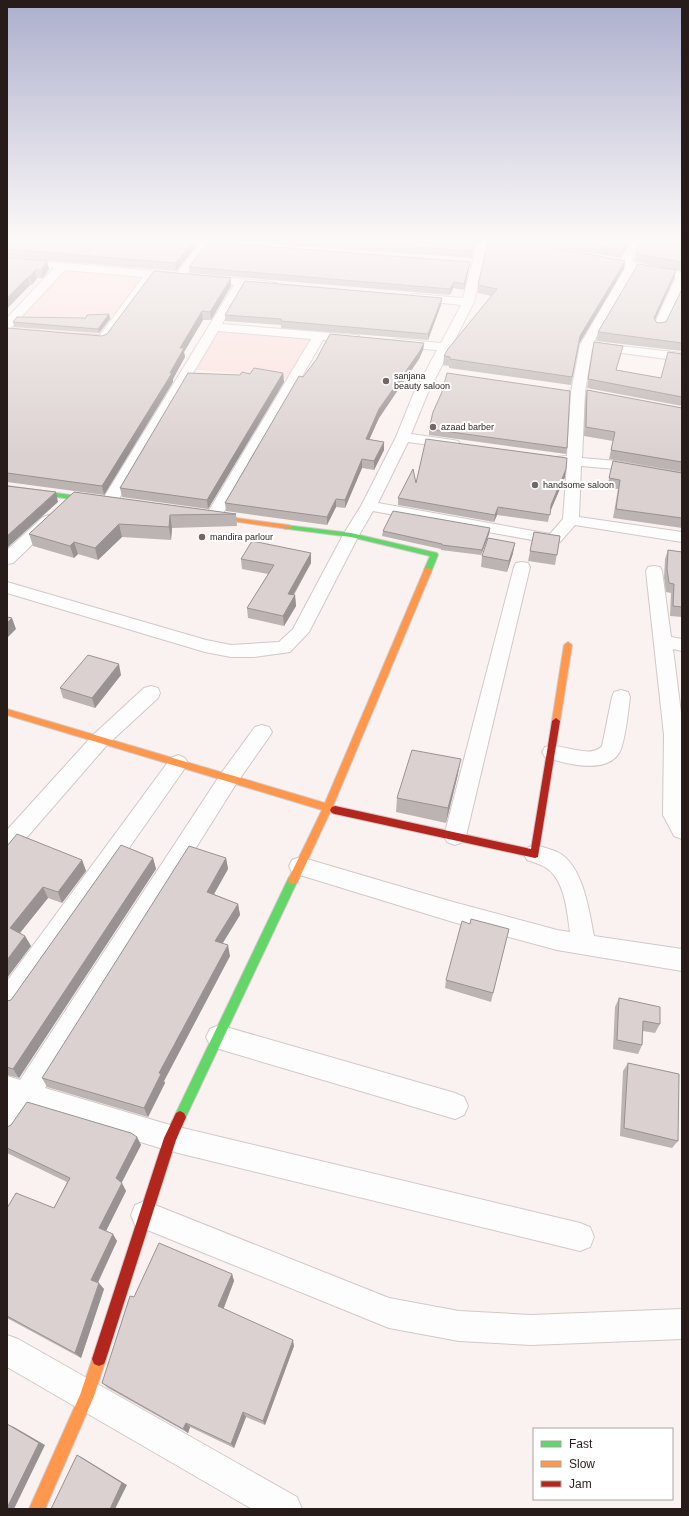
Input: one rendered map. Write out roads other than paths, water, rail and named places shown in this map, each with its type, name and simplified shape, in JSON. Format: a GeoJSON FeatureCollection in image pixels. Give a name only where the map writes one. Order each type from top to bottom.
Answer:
{"type":"FeatureCollection","features":[{"type":"Feature","properties":{"kind":"street"},"geometry":{"type":"LineString","coordinates":[[9,329],[22,314]]}},
{"type":"Feature","properties":{"kind":"street"},"geometry":{"type":"LineString","coordinates":[[74,337],[103,339],[122,314]]}},
{"type":"Feature","properties":{"kind":"street"},"geometry":{"type":"LineString","coordinates":[[7,488],[112,503],[222,314]]}},
{"type":"Feature","properties":{"kind":"street"},"geometry":{"type":"LineString","coordinates":[[7,587],[205,646],[231,651],[254,651],[284,648],[300,632],[351,535],[369,506],[403,437],[420,395],[440,372],[445,347],[462,314]]}},
{"type":"Feature","properties":{"kind":"street"},"geometry":{"type":"LineString","coordinates":[[369,506],[554,539],[571,520],[578,392],[586,344],[601,314]]}},
{"type":"Feature","properties":{"kind":"street"},"geometry":{"type":"LineString","coordinates":[[659,327],[665,314]]}},
{"type":"Feature","properties":{"kind":"street"},"geometry":{"type":"LineString","coordinates":[[214,327],[366,340]]}},
{"type":"Feature","properties":{"kind":"street"},"geometry":{"type":"LineString","coordinates":[[213,517],[319,336]]}},
{"type":"Feature","properties":{"kind":"street"},"geometry":{"type":"LineString","coordinates":[[382,342],[445,347]]}},
{"type":"Feature","properties":{"kind":"street"},"geometry":{"type":"LineString","coordinates":[[586,344],[682,357]]}},
{"type":"Feature","properties":{"kind":"street"},"geometry":{"type":"LineString","coordinates":[[563,390],[593,395]]}},
{"type":"Feature","properties":{"kind":"street"},"geometry":{"type":"LineString","coordinates":[[403,437],[470,447]]}},
{"type":"Feature","properties":{"kind":"street"},"geometry":{"type":"LineString","coordinates":[[544,457],[575,462],[616,465],[682,477]]}},
{"type":"Feature","properties":{"kind":"street"},"geometry":{"type":"LineString","coordinates":[[7,560],[74,497]]}},
{"type":"Feature","properties":{"kind":"street"},"geometry":{"type":"LineString","coordinates":[[37,1509],[87,1396],[170,1138],[328,808],[434,555],[351,535],[198,515]]}},
{"type":"Feature","properties":{"kind":"street"},"geometry":{"type":"LineString","coordinates":[[571,520],[682,537]]}},
{"type":"Feature","properties":{"kind":"street"},"geometry":{"type":"LineString","coordinates":[[455,836],[522,567]]}},
{"type":"Feature","properties":{"kind":"street"},"geometry":{"type":"LineString","coordinates":[[654,571],[678,735],[674,815],[682,830]]}},
{"type":"Feature","properties":{"kind":"street"},"geometry":{"type":"LineString","coordinates":[[664,642],[682,645]]}},
{"type":"Feature","properties":{"kind":"street"},"geometry":{"type":"LineString","coordinates":[[535,854],[568,646]]}},
{"type":"Feature","properties":{"kind":"street"},"geometry":{"type":"LineString","coordinates":[[7,845],[100,740],[151,693]]}},
{"type":"Feature","properties":{"kind":"street"},"geometry":{"type":"LineString","coordinates":[[552,752],[589,758],[600,758],[608,754],[611,748],[621,697]]}},
{"type":"Feature","properties":{"kind":"street"},"geometry":{"type":"LineString","coordinates":[[7,712],[328,808],[535,854],[555,862],[563,870],[570,881],[584,945]]}},
{"type":"Feature","properties":{"kind":"street"},"geometry":{"type":"LineString","coordinates":[[7,1124],[16,1092],[262,732]]}},
{"type":"Feature","properties":{"kind":"street"},"geometry":{"type":"LineString","coordinates":[[7,1001],[178,763]]}},
{"type":"Feature","properties":{"kind":"street"},"geometry":{"type":"LineString","coordinates":[[300,866],[452,912],[556,940],[682,960]]}},
{"type":"Feature","properties":{"kind":"street"},"geometry":{"type":"LineString","coordinates":[[218,1036],[455,1106]]}},
{"type":"Feature","properties":{"kind":"street"},"geometry":{"type":"LineString","coordinates":[[16,1092],[170,1138],[580,1237]]}},
{"type":"Feature","properties":{"kind":"street"},"geometry":{"type":"LineString","coordinates":[[145,1215],[389,1313],[459,1326],[530,1330],[682,1324]]}},
{"type":"Feature","properties":{"kind":"street"},"geometry":{"type":"LineString","coordinates":[[7,1350],[285,1509]]}},
{"type":"Feature","properties":{"kind":"place","name":"sanjana beauty saloon"},"geometry":{"type":"Point","coordinates":[386,381]}},
{"type":"Feature","properties":{"kind":"place","name":"azaad barber"},"geometry":{"type":"Point","coordinates":[433,427]}},
{"type":"Feature","properties":{"kind":"place","name":"handsome saloon"},"geometry":{"type":"Point","coordinates":[535,485]}},
{"type":"Feature","properties":{"kind":"place","name":"mandira parlour"},"geometry":{"type":"Point","coordinates":[202,537]}}]}
